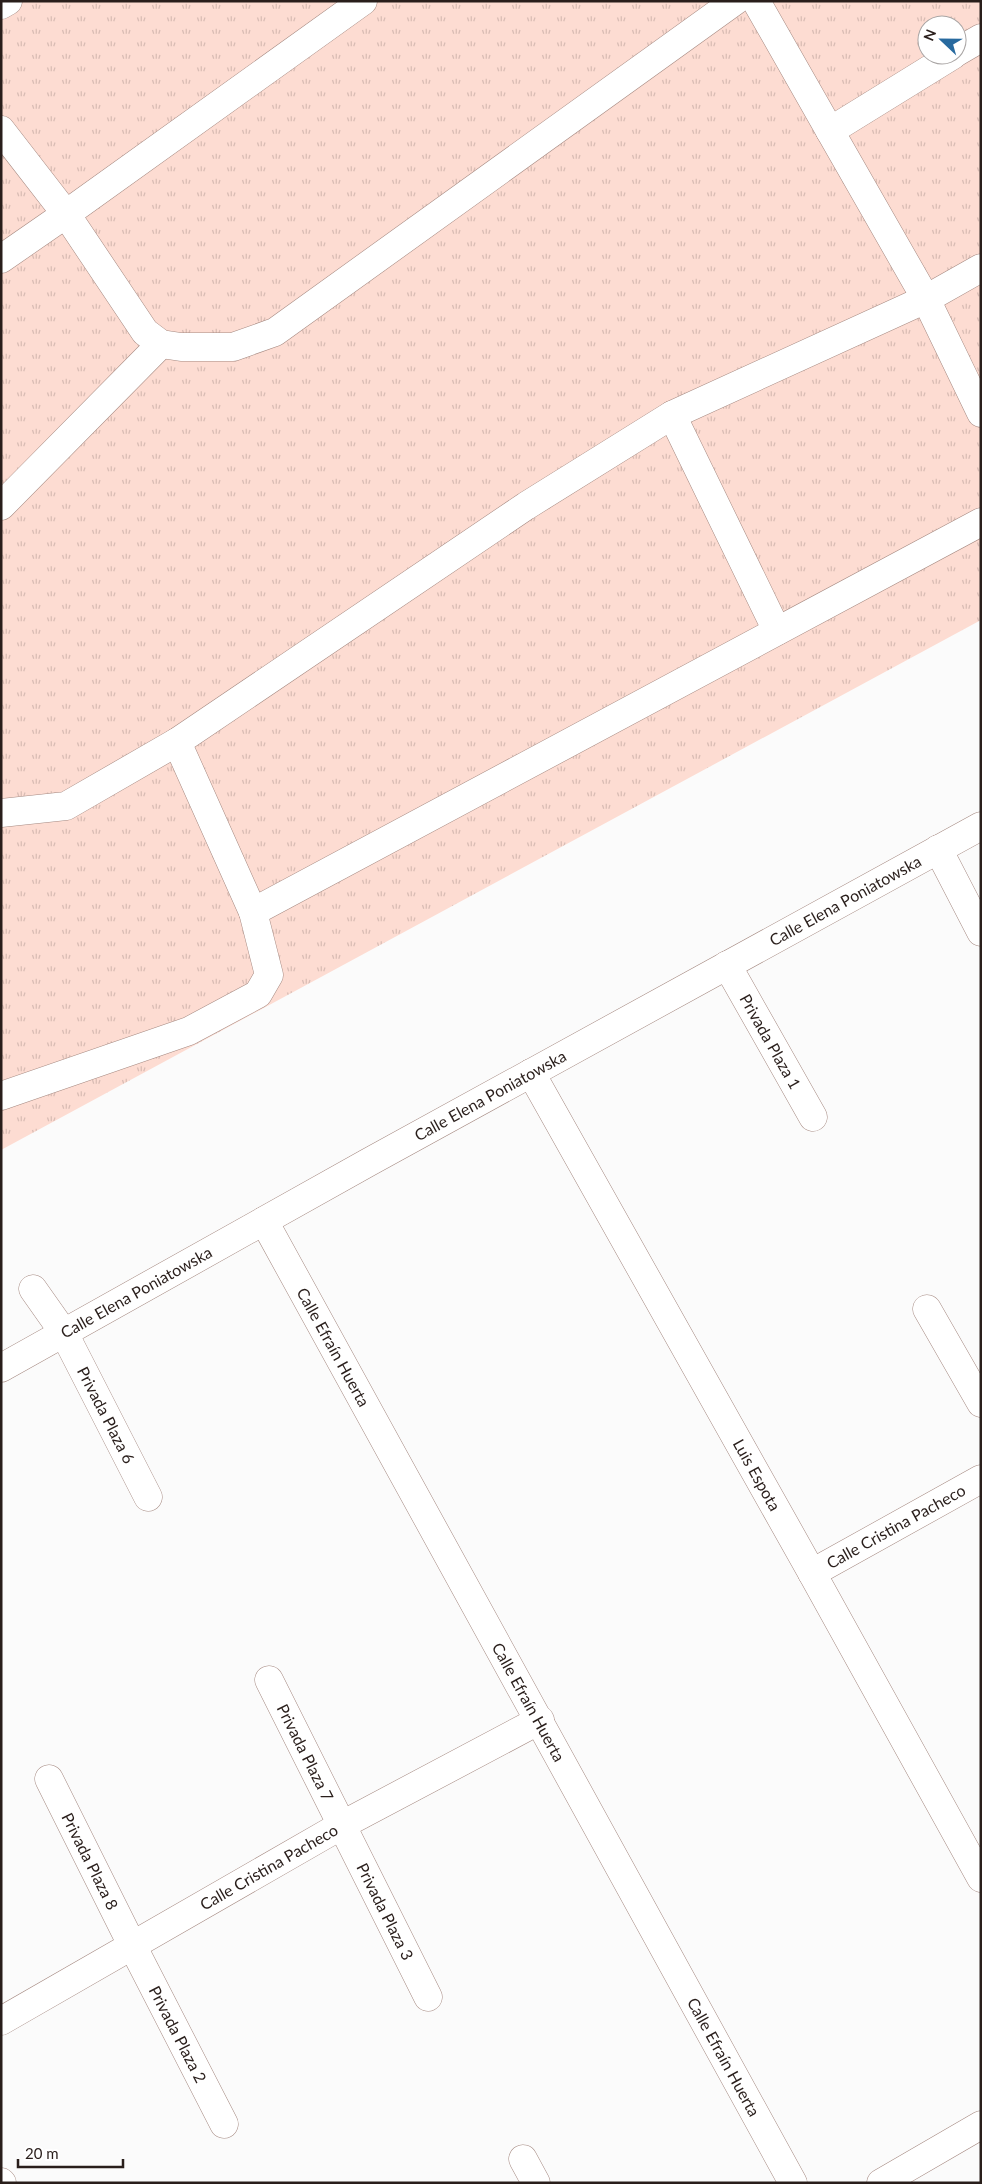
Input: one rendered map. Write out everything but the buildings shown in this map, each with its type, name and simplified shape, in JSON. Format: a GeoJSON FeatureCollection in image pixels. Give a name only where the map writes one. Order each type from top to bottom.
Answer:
{"type":"FeatureCollection","features":[{"type":"Feature","properties":{"kind":"street"},"geometry":{"type":"LineString","coordinates":[[1,5],[8,1]]}},
{"type":"Feature","properties":{"kind":"street"},"geometry":{"type":"LineString","coordinates":[[1,259],[363,1]]}},
{"type":"Feature","properties":{"kind":"street"},"geometry":{"type":"LineString","coordinates":[[1,130],[66,214],[145,332],[161,344],[181,347],[233,346],[275,332],[736,1]]}},
{"type":"Feature","properties":{"kind":"street"},"geometry":{"type":"LineString","coordinates":[[756,1],[926,299],[981,413]]}},
{"type":"Feature","properties":{"kind":"street"},"geometry":{"type":"LineString","coordinates":[[967,46],[981,38]]}},
{"type":"Feature","properties":{"kind":"street"},"geometry":{"type":"LineString","coordinates":[[830,131],[937,65]]}},
{"type":"Feature","properties":{"kind":"street"},"geometry":{"type":"LineString","coordinates":[[1,814],[66,806],[177,742],[526,506],[672,415],[926,299],[981,268]]}},
{"type":"Feature","properties":{"kind":"street"},"geometry":{"type":"LineString","coordinates":[[1,506],[161,344]]}},
{"type":"Feature","properties":{"kind":"street"},"geometry":{"type":"LineString","coordinates":[[672,415],[777,631]]}},
{"type":"Feature","properties":{"kind":"street"},"geometry":{"type":"LineString","coordinates":[[253,912],[981,522]]}},
{"type":"Feature","properties":{"kind":"street"},"geometry":{"type":"LineString","coordinates":[[1,1096],[189,1031],[258,994],[269,975],[253,912],[177,742]]}},
{"type":"Feature","properties":{"kind":"street","name":"Calle Elena Poniatowska"},"geometry":{"type":"LineString","coordinates":[[1,1368],[264,1220],[981,826]]}},
{"type":"Feature","properties":{"kind":"street"},"geometry":{"type":"LineString","coordinates":[[938,850],[981,932]]}},
{"type":"Feature","properties":{"kind":"street","name":"Privada Plaza 1"},"geometry":{"type":"LineString","coordinates":[[727,965],[814,1118]]}},
{"type":"Feature","properties":{"kind":"street","name":"Luis Espota"},"geometry":{"type":"LineString","coordinates":[[531,1073],[981,1878]]}},
{"type":"Feature","properties":{"kind":"street","name":"Calle Efraín Huerta"},"geometry":{"type":"LineString","coordinates":[[264,1220],[793,2183]]}},
{"type":"Feature","properties":{"kind":"street"},"geometry":{"type":"LineString","coordinates":[[33,1289],[64,1333]]}},
{"type":"Feature","properties":{"kind":"street"},"geometry":{"type":"LineString","coordinates":[[927,1309],[981,1403]]}},
{"type":"Feature","properties":{"kind":"street","name":"Privada Plaza 6"},"geometry":{"type":"LineString","coordinates":[[64,1333],[148,1497]]}},
{"type":"Feature","properties":{"kind":"street","name":"Calle Cristina Pacheco"},"geometry":{"type":"LineString","coordinates":[[812,1573],[981,1479]]}},
{"type":"Feature","properties":{"kind":"street","name":"Privada Plaza 7"},"geometry":{"type":"LineString","coordinates":[[269,1680],[342,1825]]}},
{"type":"Feature","properties":{"kind":"street","name":"Calle Cristina Pacheco"},"geometry":{"type":"LineString","coordinates":[[1,2021],[342,1825],[540,1720]]}},
{"type":"Feature","properties":{"kind":"street","name":"Privada Plaza 8"},"geometry":{"type":"LineString","coordinates":[[49,1778],[132,1945]]}},
{"type":"Feature","properties":{"kind":"street","name":"Privada Plaza 3"},"geometry":{"type":"LineString","coordinates":[[342,1825],[428,1997]]}},
{"type":"Feature","properties":{"kind":"street","name":"Privada Plaza 2"},"geometry":{"type":"LineString","coordinates":[[132,1945],[224,2124]]}},
{"type":"Feature","properties":{"kind":"street"},"geometry":{"type":"LineString","coordinates":[[882,2183],[981,2125]]}},
{"type":"Feature","properties":{"kind":"green space"},"geometry":{"type":"Polygon","coordinates":[[[1,1],[981,1],[981,620],[1,1150],[1,1]]]}}]}
